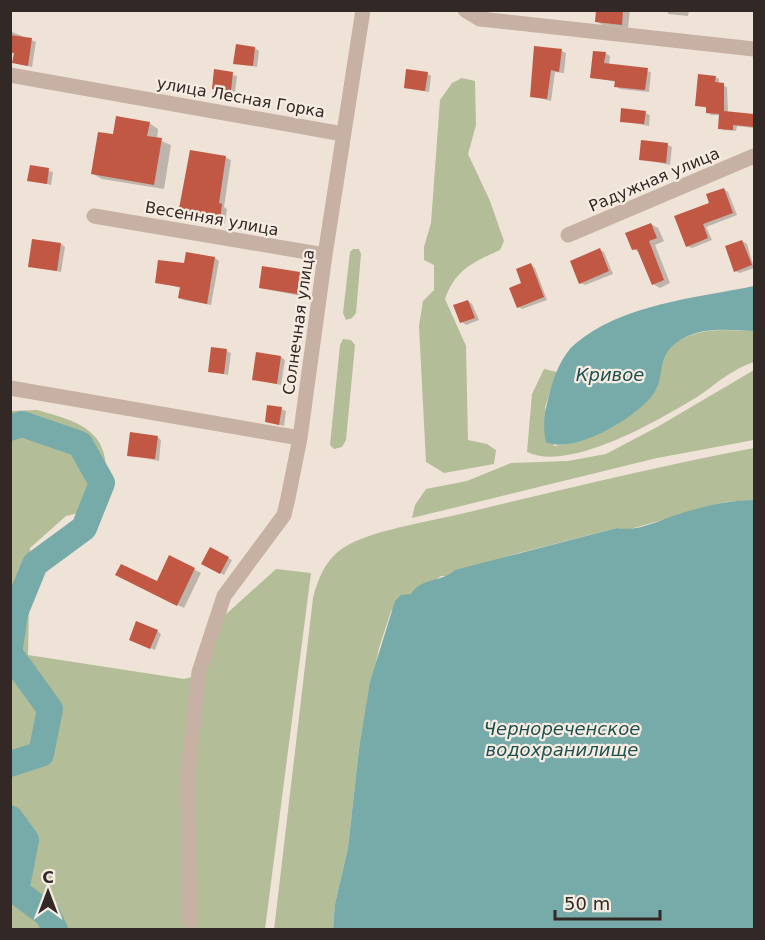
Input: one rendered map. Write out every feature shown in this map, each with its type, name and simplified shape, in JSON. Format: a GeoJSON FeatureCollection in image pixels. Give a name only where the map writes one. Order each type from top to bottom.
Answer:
{"type":"FeatureCollection","features":[{"type":"Feature","properties":{"kind":"street","name":"улица Лесная Горка"},"geometry":{"type":"LineString","coordinates":[[10,75],[343,134],[363,10]]}},
{"type":"Feature","properties":{"kind":"street"},"geometry":{"type":"LineString","coordinates":[[465,10],[480,19],[754,49]]}},
{"type":"Feature","properties":{"kind":"street","name":"Солнечная улица"},"geometry":{"type":"LineString","coordinates":[[190,921],[188,775],[199,672],[224,596],[284,515],[300,438],[343,134]]}},
{"type":"Feature","properties":{"kind":"street","name":"Радужная улица"},"geometry":{"type":"LineString","coordinates":[[568,235],[754,156]]}},
{"type":"Feature","properties":{"kind":"street","name":"Весенняя улица"},"geometry":{"type":"LineString","coordinates":[[94,216],[325,255]]}},
{"type":"Feature","properties":{"kind":"street"},"geometry":{"type":"LineString","coordinates":[[10,388],[300,438]]}},
{"type":"Feature","properties":{"kind":"green space"},"geometry":{"type":"Polygon","coordinates":[[[462,78],[475,81],[476,125],[468,154],[490,201],[504,241],[500,250],[466,268],[454,281],[445,299],[466,346],[468,440],[487,444],[496,450],[494,464],[444,473],[426,462],[419,326],[423,301],[434,290],[434,265],[424,260],[424,247],[431,223],[440,100],[452,83],[462,78]]]}},
{"type":"Feature","properties":{"kind":"green space"},"geometry":{"type":"Polygon","coordinates":[[[353,249],[359,249],[361,254],[356,313],[352,318],[346,320],[343,313],[350,252],[353,249]]]}},
{"type":"Feature","properties":{"kind":"green space"},"geometry":{"type":"Polygon","coordinates":[[[721,330],[754,331],[754,362],[733,372],[663,417],[616,440],[567,455],[545,457],[527,452],[532,394],[544,369],[557,372],[545,407],[554,446],[598,434],[624,419],[658,385],[660,365],[664,356],[676,342],[693,334],[721,330]]]}},
{"type":"Feature","properties":{"kind":"green space"},"geometry":{"type":"Polygon","coordinates":[[[343,339],[351,340],[355,345],[346,440],[342,447],[334,449],[330,445],[340,345],[343,339]]]}},
{"type":"Feature","properties":{"kind":"green space"},"geometry":{"type":"Polygon","coordinates":[[[754,370],[754,440],[657,458],[412,518],[415,505],[426,489],[467,481],[511,463],[568,461],[606,454],[659,426],[754,370]]]}},
{"type":"Feature","properties":{"kind":"green space"},"geometry":{"type":"Polygon","coordinates":[[[37,410],[76,423],[93,434],[103,451],[107,479],[90,451],[69,433],[43,423],[11,422],[11,411],[37,410]]]}},
{"type":"Feature","properties":{"kind":"green space"},"geometry":{"type":"Polygon","coordinates":[[[10,433],[40,436],[64,445],[84,460],[95,480],[94,491],[86,511],[66,516],[30,548],[28,655],[184,679],[203,674],[223,617],[276,569],[311,573],[265,929],[11,929],[10,433]]]}},
{"type":"Feature","properties":{"kind":"green space"},"geometry":{"type":"Polygon","coordinates":[[[754,448],[754,500],[725,502],[627,530],[617,528],[515,554],[450,576],[441,576],[391,611],[379,648],[359,749],[348,848],[335,904],[333,929],[274,930],[313,598],[318,581],[330,560],[350,544],[392,529],[647,470],[754,448]]]}},
{"type":"Feature","properties":{"kind":"water","name":"Кривое"},"geometry":{"type":"Polygon","coordinates":[[[754,286],[754,331],[708,330],[682,339],[673,345],[664,358],[658,386],[654,393],[634,413],[588,439],[558,445],[546,442],[545,417],[552,386],[562,360],[575,344],[594,331],[637,311],[684,299],[754,286]]]}},
{"type":"Feature","properties":{"kind":"water","name":"Чернореченское водохранилище"},"geometry":{"type":"Polygon","coordinates":[[[754,500],[754,929],[333,929],[335,904],[348,848],[359,749],[370,682],[395,601],[401,595],[411,594],[421,585],[455,570],[617,528],[640,527],[705,507],[734,501],[754,500]]]}},
{"type":"Feature","properties":{"kind":"building"},"geometry":{"type":"Polygon","coordinates":[[[596,10],[623,10],[622,25],[595,22],[596,10]]]}},
{"type":"Feature","properties":{"kind":"building"},"geometry":{"type":"Polygon","coordinates":[[[10,35],[32,38],[28,66],[12,63],[14,53],[10,52],[10,35]]]}},
{"type":"Feature","properties":{"kind":"building"},"geometry":{"type":"Polygon","coordinates":[[[236,44],[255,47],[253,66],[233,64],[236,44]]]}},
{"type":"Feature","properties":{"kind":"building"},"geometry":{"type":"Polygon","coordinates":[[[534,46],[562,49],[559,72],[551,70],[547,99],[530,97],[534,46]]]}},
{"type":"Feature","properties":{"kind":"building"},"geometry":{"type":"Polygon","coordinates":[[[593,51],[606,52],[604,63],[648,68],[645,90],[614,87],[615,81],[590,78],[593,51]]]}},
{"type":"Feature","properties":{"kind":"building"},"geometry":{"type":"Polygon","coordinates":[[[214,69],[233,72],[231,91],[212,89],[214,69]]]}},
{"type":"Feature","properties":{"kind":"building"},"geometry":{"type":"Polygon","coordinates":[[[406,69],[428,72],[425,91],[404,88],[406,69]]]}},
{"type":"Feature","properties":{"kind":"building"},"geometry":{"type":"Polygon","coordinates":[[[698,74],[716,76],[715,82],[724,83],[724,111],[754,114],[754,127],[733,125],[733,130],[718,129],[719,114],[706,113],[706,107],[695,106],[698,74]]]}},
{"type":"Feature","properties":{"kind":"building"},"geometry":{"type":"Polygon","coordinates":[[[621,108],[646,111],[644,124],[620,122],[621,108]]]}},
{"type":"Feature","properties":{"kind":"building"},"geometry":{"type":"Polygon","coordinates":[[[116,116],[150,122],[147,136],[162,138],[154,185],[91,174],[98,132],[113,134],[116,116]]]}},
{"type":"Feature","properties":{"kind":"building"},"geometry":{"type":"Polygon","coordinates":[[[641,140],[668,143],[666,163],[639,160],[641,140]]]}},
{"type":"Feature","properties":{"kind":"building"},"geometry":{"type":"Polygon","coordinates":[[[190,150],[226,156],[219,203],[222,204],[220,221],[178,214],[190,150]]]}},
{"type":"Feature","properties":{"kind":"building"},"geometry":{"type":"Polygon","coordinates":[[[30,165],[49,168],[47,184],[27,181],[30,165]]]}},
{"type":"Feature","properties":{"kind":"building"},"geometry":{"type":"Polygon","coordinates":[[[724,188],[733,213],[703,224],[708,238],[686,247],[674,216],[709,203],[706,194],[724,188]]]}},
{"type":"Feature","properties":{"kind":"building"},"geometry":{"type":"Polygon","coordinates":[[[651,223],[657,238],[649,241],[664,280],[652,285],[637,249],[632,250],[625,233],[651,223]]]}},
{"type":"Feature","properties":{"kind":"building"},"geometry":{"type":"Polygon","coordinates":[[[32,239],[61,243],[57,271],[28,267],[32,239]]]}},
{"type":"Feature","properties":{"kind":"building"},"geometry":{"type":"Polygon","coordinates":[[[742,240],[752,265],[734,272],[725,246],[742,240]]]}},
{"type":"Feature","properties":{"kind":"building"},"geometry":{"type":"Polygon","coordinates":[[[600,248],[609,271],[579,284],[570,261],[600,248]]]}},
{"type":"Feature","properties":{"kind":"building"},"geometry":{"type":"Polygon","coordinates":[[[186,252],[215,257],[207,304],[178,298],[180,287],[155,283],[158,260],[184,263],[186,252]]]}},
{"type":"Feature","properties":{"kind":"building"},"geometry":{"type":"Polygon","coordinates":[[[531,263],[544,297],[517,308],[509,288],[521,283],[516,269],[531,263]]]}},
{"type":"Feature","properties":{"kind":"building"},"geometry":{"type":"Polygon","coordinates":[[[262,266],[300,272],[297,294],[259,288],[262,266]]]}},
{"type":"Feature","properties":{"kind":"building"},"geometry":{"type":"Polygon","coordinates":[[[468,300],[475,318],[460,323],[453,305],[468,300]]]}},
{"type":"Feature","properties":{"kind":"building"},"geometry":{"type":"Polygon","coordinates":[[[211,347],[227,349],[224,374],[208,372],[211,347]]]}},
{"type":"Feature","properties":{"kind":"building"},"geometry":{"type":"Polygon","coordinates":[[[256,352],[281,356],[277,384],[252,380],[256,352]]]}},
{"type":"Feature","properties":{"kind":"building"},"geometry":{"type":"Polygon","coordinates":[[[267,405],[282,407],[279,425],[265,422],[267,405]]]}},
{"type":"Feature","properties":{"kind":"building"},"geometry":{"type":"Polygon","coordinates":[[[130,432],[158,436],[155,459],[127,456],[130,432]]]}},
{"type":"Feature","properties":{"kind":"building"},"geometry":{"type":"Polygon","coordinates":[[[210,547],[229,557],[220,574],[201,564],[210,547]]]}},
{"type":"Feature","properties":{"kind":"building"},"geometry":{"type":"Polygon","coordinates":[[[169,555],[195,568],[177,606],[115,575],[121,564],[157,581],[169,555]]]}},
{"type":"Feature","properties":{"kind":"building"},"geometry":{"type":"Polygon","coordinates":[[[136,621],[158,630],[150,649],[129,640],[136,621]]]}},
{"type":"Feature","properties":{"kind":"waterway"},"geometry":{"type":"LineString","coordinates":[[10,428],[22,424],[80,444],[102,483],[84,528],[35,564],[15,613],[10,647]]}},
{"type":"Feature","properties":{"kind":"waterway"},"geometry":{"type":"LineString","coordinates":[[10,654],[50,709],[41,754],[10,764]]}},
{"type":"Feature","properties":{"kind":"waterway"},"geometry":{"type":"LineString","coordinates":[[10,818],[26,840],[16,891],[48,915],[55,930]]}}]}
